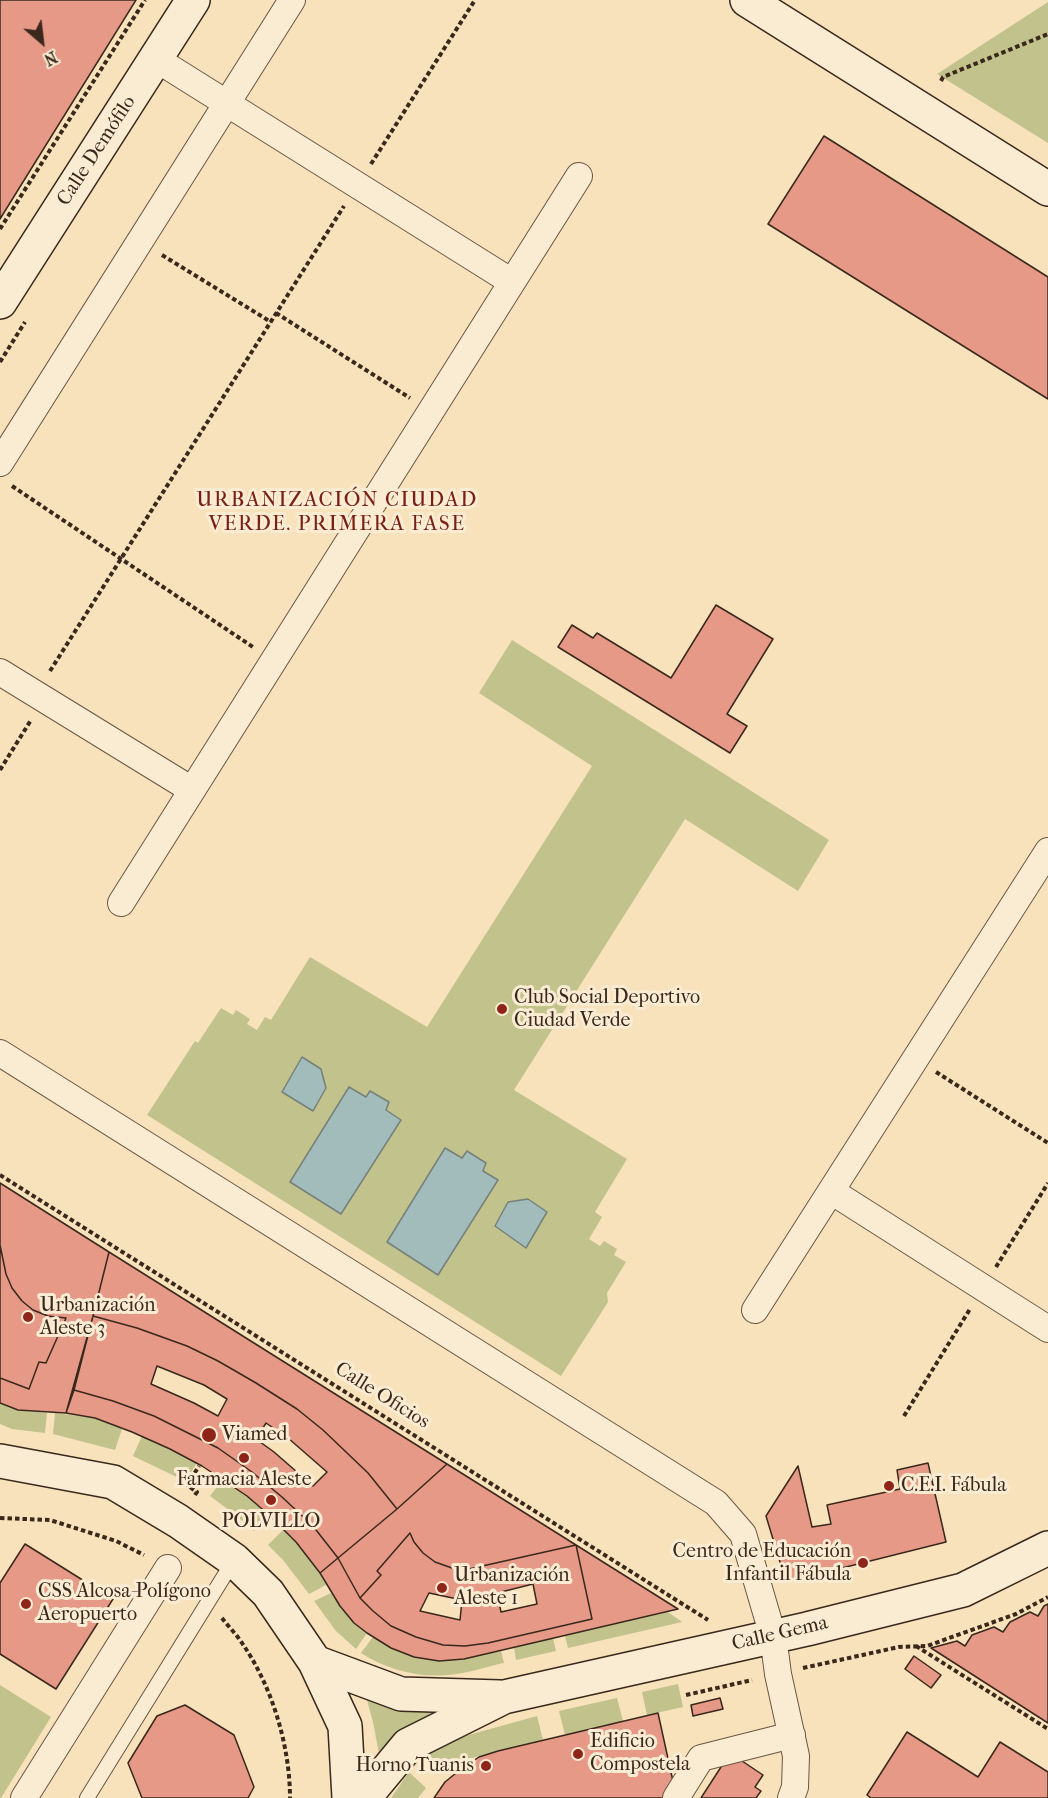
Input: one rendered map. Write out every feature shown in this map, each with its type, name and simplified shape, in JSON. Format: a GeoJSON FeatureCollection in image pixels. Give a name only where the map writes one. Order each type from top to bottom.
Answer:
{"type":"FeatureCollection","features":[{"type":"Feature","properties":{"kind":"street","name":"Calle Demófilo"},"geometry":{"type":"LineString","coordinates":[[0,302],[193,0]]}},
{"type":"Feature","properties":{"kind":"street"},"geometry":{"type":"LineString","coordinates":[[5,474],[140,242],[292,0]]}},
{"type":"Feature","properties":{"kind":"street"},"geometry":{"type":"LineString","coordinates":[[747,0],[1048,189]]}},
{"type":"Feature","properties":{"kind":"street"},"geometry":{"type":"LineString","coordinates":[[156,58],[512,282]]}},
{"type":"Feature","properties":{"kind":"street"},"geometry":{"type":"LineString","coordinates":[[121,903],[579,176]]}},
{"type":"Feature","properties":{"kind":"street"},"geometry":{"type":"LineString","coordinates":[[0,672],[192,790]]}},
{"type":"Feature","properties":{"kind":"street"},"geometry":{"type":"LineString","coordinates":[[755,1310],[1048,851]]}},
{"type":"Feature","properties":{"kind":"street"},"geometry":{"type":"LineString","coordinates":[[0,1053],[716,1503],[743,1534],[760,1639],[778,1674],[796,1756],[795,1787],[791,1798]]}},
{"type":"Feature","properties":{"kind":"street"},"geometry":{"type":"LineString","coordinates":[[831,1191],[1048,1329]]}},
{"type":"Feature","properties":{"kind":"street"},"geometry":{"type":"LineString","coordinates":[[0,1461],[114,1482],[178,1521],[234,1560],[268,1593],[315,1662],[345,1726],[349,1798]]}},
{"type":"Feature","properties":{"kind":"street","name":"Calle Gema"},"geometry":{"type":"LineString","coordinates":[[504,1697],[963,1590],[1048,1548]]}},
{"type":"Feature","properties":{"kind":"street"},"geometry":{"type":"LineString","coordinates":[[24,1798],[168,1568]]}},
{"type":"Feature","properties":{"kind":"street"},"geometry":{"type":"LineString","coordinates":[[315,1662],[401,1694],[504,1697]]}},
{"type":"Feature","properties":{"kind":"street"},"geometry":{"type":"LineString","coordinates":[[364,1798],[408,1745],[504,1697]]}},
{"type":"Feature","properties":{"kind":"street"},"geometry":{"type":"LineString","coordinates":[[676,1798],[701,1758],[792,1735]]}},
{"type":"Feature","properties":{"kind":"lane"},"geometry":{"type":"LineString","coordinates":[[87,1798],[234,1560]]}},
{"type":"Feature","properties":{"kind":"path"},"geometry":{"type":"LineString","coordinates":[[0,229],[145,0]]}},
{"type":"Feature","properties":{"kind":"path"},"geometry":{"type":"LineString","coordinates":[[0,770],[121,559],[475,0]]}},
{"type":"Feature","properties":{"kind":"path"},"geometry":{"type":"LineString","coordinates":[[940,81],[943,77],[1048,34]]}},
{"type":"Feature","properties":{"kind":"path"},"geometry":{"type":"LineString","coordinates":[[140,242],[271,322]]}},
{"type":"Feature","properties":{"kind":"path"},"geometry":{"type":"LineString","coordinates":[[276,313],[431,411]]}},
{"type":"Feature","properties":{"kind":"path"},"geometry":{"type":"LineString","coordinates":[[5,474],[121,559],[274,660]]}},
{"type":"Feature","properties":{"kind":"path"},"geometry":{"type":"LineString","coordinates":[[915,1059],[1048,1143]]}},
{"type":"Feature","properties":{"kind":"path","name":"Calle Oficios"},"geometry":{"type":"LineString","coordinates":[[0,1175],[682,1604],[760,1639]]}},
{"type":"Feature","properties":{"kind":"path"},"geometry":{"type":"LineString","coordinates":[[176,1294],[178,1286]]}},
{"type":"Feature","properties":{"kind":"path"},"geometry":{"type":"LineString","coordinates":[[383,1424],[389,1418]]}},
{"type":"Feature","properties":{"kind":"path"},"geometry":{"type":"LineString","coordinates":[[686,1695],[899,1647],[927,1646],[1016,1614],[1048,1597]]}},
{"type":"Feature","properties":{"kind":"path"},"geometry":{"type":"LineString","coordinates":[[916,1646],[1048,1729]]}},
{"type":"Feature","properties":{"kind":"green space"},"geometry":{"type":"Polygon","coordinates":[[[1048,2],[1048,143],[937,74],[1048,2]]]}},
{"type":"Feature","properties":{"kind":"green space","name":"Club Social Deportivo Ciudad Verde"},"geometry":{"type":"Polygon","coordinates":[[[512,640],[829,840],[798,891],[685,819],[514,1090],[627,1159],[595,1212],[602,1217],[589,1239],[600,1246],[604,1241],[617,1249],[614,1255],[626,1262],[607,1293],[608,1302],[561,1376],[147,1115],[195,1041],[198,1043],[221,1008],[233,1015],[236,1010],[250,1019],[247,1024],[257,1030],[265,1017],[271,1020],[310,957],[427,1027],[592,766],[479,693],[512,640]]]}},
{"type":"Feature","properties":{"kind":"green space"},"geometry":{"type":"Polygon","coordinates":[[[0,1403],[18,1410],[47,1413],[45,1433],[12,1429],[0,1424],[0,1403]]]}},
{"type":"Feature","properties":{"kind":"green space"},"geometry":{"type":"Polygon","coordinates":[[[55,1413],[95,1418],[122,1429],[115,1450],[53,1434],[55,1413]]]}},
{"type":"Feature","properties":{"kind":"green space"},"geometry":{"type":"Polygon","coordinates":[[[142,1436],[197,1463],[185,1481],[133,1456],[142,1436]]]}},
{"type":"Feature","properties":{"kind":"green space"},"geometry":{"type":"Polygon","coordinates":[[[223,1479],[269,1515],[254,1531],[210,1496],[223,1479]]]}},
{"type":"Feature","properties":{"kind":"green space"},"geometry":{"type":"Polygon","coordinates":[[[284,1529],[307,1556],[326,1585],[309,1594],[283,1560],[268,1545],[284,1529]]]}},
{"type":"Feature","properties":{"kind":"green space"},"geometry":{"type":"Polygon","coordinates":[[[331,1593],[354,1622],[367,1633],[356,1649],[336,1631],[314,1601],[331,1593]]]}},
{"type":"Feature","properties":{"kind":"green space"},"geometry":{"type":"Polygon","coordinates":[[[668,1612],[682,1622],[568,1648],[565,1636],[668,1612]]]}},
{"type":"Feature","properties":{"kind":"green space"},"geometry":{"type":"Polygon","coordinates":[[[373,1637],[405,1653],[435,1659],[465,1658],[501,1651],[504,1663],[455,1674],[436,1676],[413,1674],[381,1664],[361,1653],[373,1637]]]}},
{"type":"Feature","properties":{"kind":"green space"},"geometry":{"type":"Polygon","coordinates":[[[553,1638],[556,1651],[516,1660],[514,1648],[553,1638]]]}},
{"type":"Feature","properties":{"kind":"green space"},"geometry":{"type":"Polygon","coordinates":[[[678,1684],[683,1707],[647,1715],[642,1692],[678,1684]]]}},
{"type":"Feature","properties":{"kind":"green space"},"geometry":{"type":"Polygon","coordinates":[[[0,1685],[51,1717],[1,1798],[0,1798],[0,1685]]]}},
{"type":"Feature","properties":{"kind":"green space"},"geometry":{"type":"Polygon","coordinates":[[[365,1693],[442,1709],[417,1723],[382,1755],[379,1754],[365,1693]]]}},
{"type":"Feature","properties":{"kind":"green space"},"geometry":{"type":"Polygon","coordinates":[[[617,1698],[623,1721],[565,1735],[559,1711],[617,1698]]]}},
{"type":"Feature","properties":{"kind":"green space"},"geometry":{"type":"Polygon","coordinates":[[[537,1716],[543,1740],[464,1760],[442,1773],[428,1755],[454,1739],[537,1716]]]}},
{"type":"Feature","properties":{"kind":"green space"},"geometry":{"type":"Polygon","coordinates":[[[409,1772],[426,1788],[418,1798],[391,1798],[409,1772]]]}},
{"type":"Feature","properties":{"kind":"water"},"geometry":{"type":"Polygon","coordinates":[[[302,1057],[321,1069],[326,1088],[313,1111],[282,1092],[302,1057]]]}},
{"type":"Feature","properties":{"kind":"water"},"geometry":{"type":"Polygon","coordinates":[[[349,1087],[366,1097],[370,1091],[389,1102],[386,1110],[401,1120],[341,1214],[290,1182],[349,1087]]]}},
{"type":"Feature","properties":{"kind":"water"},"geometry":{"type":"Polygon","coordinates":[[[445,1148],[462,1158],[467,1151],[486,1163],[483,1171],[498,1180],[438,1275],[387,1242],[445,1148]]]}},
{"type":"Feature","properties":{"kind":"water"},"geometry":{"type":"Polygon","coordinates":[[[528,1199],[547,1212],[526,1248],[495,1226],[508,1202],[528,1199]]]}},
{"type":"Feature","properties":{"kind":"building"},"geometry":{"type":"Polygon","coordinates":[[[0,0],[136,0],[0,219],[0,0]]]}},
{"type":"Feature","properties":{"kind":"building"},"geometry":{"type":"Polygon","coordinates":[[[824,136],[1048,277],[1048,399],[768,224],[824,136]]]}},
{"type":"Feature","properties":{"kind":"building"},"geometry":{"type":"Polygon","coordinates":[[[716,605],[773,639],[727,714],[747,726],[730,753],[558,647],[572,625],[593,638],[597,633],[671,678],[716,605]]]}},
{"type":"Feature","properties":{"kind":"building"},"geometry":{"type":"Polygon","coordinates":[[[0,1183],[109,1252],[66,1413],[18,1410],[0,1403],[0,1378],[29,1389],[39,1362],[46,1363],[66,1318],[48,1316],[33,1310],[12,1288],[6,1274],[0,1245],[0,1183]]]}},
{"type":"Feature","properties":{"kind":"building","name":"Urbanización Aleste 3"},"geometry":{"type":"Polygon","coordinates":[[[0,1245],[6,1274],[12,1288],[22,1301],[33,1310],[48,1316],[66,1318],[46,1363],[39,1362],[29,1389],[0,1378],[0,1245]]]}},
{"type":"Feature","properties":{"kind":"building"},"geometry":{"type":"Polygon","coordinates":[[[109,1252],[447,1464],[397,1509],[368,1473],[323,1430],[297,1409],[218,1361],[187,1346],[137,1328],[93,1316],[109,1252]]]}},
{"type":"Feature","properties":{"kind":"building"},"geometry":{"type":"Polygon","coordinates":[[[93,1316],[137,1328],[187,1346],[218,1361],[297,1409],[323,1430],[368,1473],[397,1509],[338,1558],[313,1526],[282,1497],[218,1448],[154,1416],[74,1390],[93,1316]],[[157,1366],[151,1384],[218,1416],[227,1399],[204,1385],[157,1366]],[[266,1423],[256,1439],[313,1486],[327,1472],[288,1438],[266,1423]]]}},
{"type":"Feature","properties":{"kind":"building"},"geometry":{"type":"Polygon","coordinates":[[[74,1390],[154,1416],[218,1448],[282,1497],[313,1526],[338,1558],[320,1573],[296,1542],[269,1515],[247,1496],[202,1466],[132,1432],[95,1418],[66,1413],[74,1390]]]}},
{"type":"Feature","properties":{"kind":"building"},"geometry":{"type":"Polygon","coordinates":[[[928,1463],[946,1542],[786,1582],[766,1516],[798,1466],[812,1527],[831,1524],[827,1505],[900,1489],[897,1470],[928,1463]]]}},
{"type":"Feature","properties":{"kind":"building"},"geometry":{"type":"Polygon","coordinates":[[[447,1464],[576,1545],[469,1569],[452,1568],[435,1562],[423,1553],[410,1533],[377,1571],[381,1575],[360,1598],[338,1558],[447,1464]]]}},
{"type":"Feature","properties":{"kind":"building","name":"Urbanización Aleste 1"},"geometry":{"type":"Polygon","coordinates":[[[410,1533],[423,1553],[435,1562],[452,1568],[469,1569],[576,1545],[592,1619],[488,1643],[465,1646],[443,1645],[391,1626],[360,1598],[381,1575],[377,1571],[410,1533]],[[533,1584],[497,1593],[501,1612],[537,1604],[533,1584]],[[429,1593],[420,1611],[460,1620],[462,1600],[429,1593]]]}},
{"type":"Feature","properties":{"kind":"building"},"geometry":{"type":"Polygon","coordinates":[[[25,1544],[113,1599],[56,1689],[0,1654],[0,1583],[25,1544]]]}},
{"type":"Feature","properties":{"kind":"building"},"geometry":{"type":"Polygon","coordinates":[[[576,1545],[678,1609],[464,1659],[439,1661],[414,1657],[391,1648],[367,1633],[354,1623],[340,1606],[320,1573],[338,1558],[360,1598],[391,1626],[443,1645],[465,1646],[488,1643],[592,1619],[576,1545]]]}},
{"type":"Feature","properties":{"kind":"building"},"geometry":{"type":"Polygon","coordinates":[[[1048,1604],[1048,1723],[931,1648],[957,1641],[965,1646],[972,1635],[994,1627],[1003,1632],[1010,1622],[1030,1612],[1038,1616],[1048,1604]]]}},
{"type":"Feature","properties":{"kind":"building"},"geometry":{"type":"Polygon","coordinates":[[[914,1656],[941,1675],[931,1688],[905,1669],[914,1656]]]}},
{"type":"Feature","properties":{"kind":"building"},"geometry":{"type":"Polygon","coordinates":[[[720,1698],[723,1709],[693,1716],[691,1705],[720,1698]]]}},
{"type":"Feature","properties":{"kind":"building"},"geometry":{"type":"Polygon","coordinates":[[[185,1705],[234,1735],[254,1787],[248,1798],[142,1798],[128,1763],[157,1716],[185,1705]]]}},
{"type":"Feature","properties":{"kind":"building","name":"Edificio Compostela"},"geometry":{"type":"Polygon","coordinates":[[[658,1713],[676,1795],[663,1798],[434,1798],[445,1782],[479,1757],[658,1713]]]}},
{"type":"Feature","properties":{"kind":"building"},"geometry":{"type":"Polygon","coordinates":[[[907,1732],[978,1777],[1000,1742],[1048,1772],[1048,1798],[871,1798],[867,1795],[907,1732]]]}},
{"type":"Feature","properties":{"kind":"building"},"geometry":{"type":"Polygon","coordinates":[[[736,1757],[763,1775],[755,1787],[761,1791],[756,1798],[701,1798],[721,1767],[721,1760],[736,1757]]]}},
{"type":"Feature","properties":{"kind":"place","name":"Club Social Deportivo Ciudad Verde"},"geometry":{"type":"Point","coordinates":[502,1009]}},
{"type":"Feature","properties":{"kind":"place","name":"Urbanización Aleste 3"},"geometry":{"type":"Point","coordinates":[28,1317]}},
{"type":"Feature","properties":{"kind":"place","name":"Viamed"},"geometry":{"type":"Point","coordinates":[209,1435]}},
{"type":"Feature","properties":{"kind":"place","name":"Farmacia Aleste"},"geometry":{"type":"Point","coordinates":[244,1458]}},
{"type":"Feature","properties":{"kind":"place","name":"C.E.I. Fábula"},"geometry":{"type":"Point","coordinates":[889,1486]}},
{"type":"Feature","properties":{"kind":"place","name":"POLVILLO"},"geometry":{"type":"Point","coordinates":[271,1500]}},
{"type":"Feature","properties":{"kind":"place","name":"Centro de Educación Infantil Fábula"},"geometry":{"type":"Point","coordinates":[863,1563]}},
{"type":"Feature","properties":{"kind":"place","name":"Urbanización Aleste 1"},"geometry":{"type":"Point","coordinates":[442,1588]}},
{"type":"Feature","properties":{"kind":"place","name":"CSS Alcosa-Polígono Aeropuerto"},"geometry":{"type":"Point","coordinates":[26,1604]}},
{"type":"Feature","properties":{"kind":"place","name":"Edificio Compostela"},"geometry":{"type":"Point","coordinates":[578,1754]}},
{"type":"Feature","properties":{"kind":"place","name":"Horno Tuanis"},"geometry":{"type":"Point","coordinates":[486,1766]}},
{"type":"Feature","properties":{"kind":"district","name":"URBANIZACIÓN CIUDAD VERDE. PRIMERA FASE"},"geometry":{"type":"Point","coordinates":[337,513]}}]}
